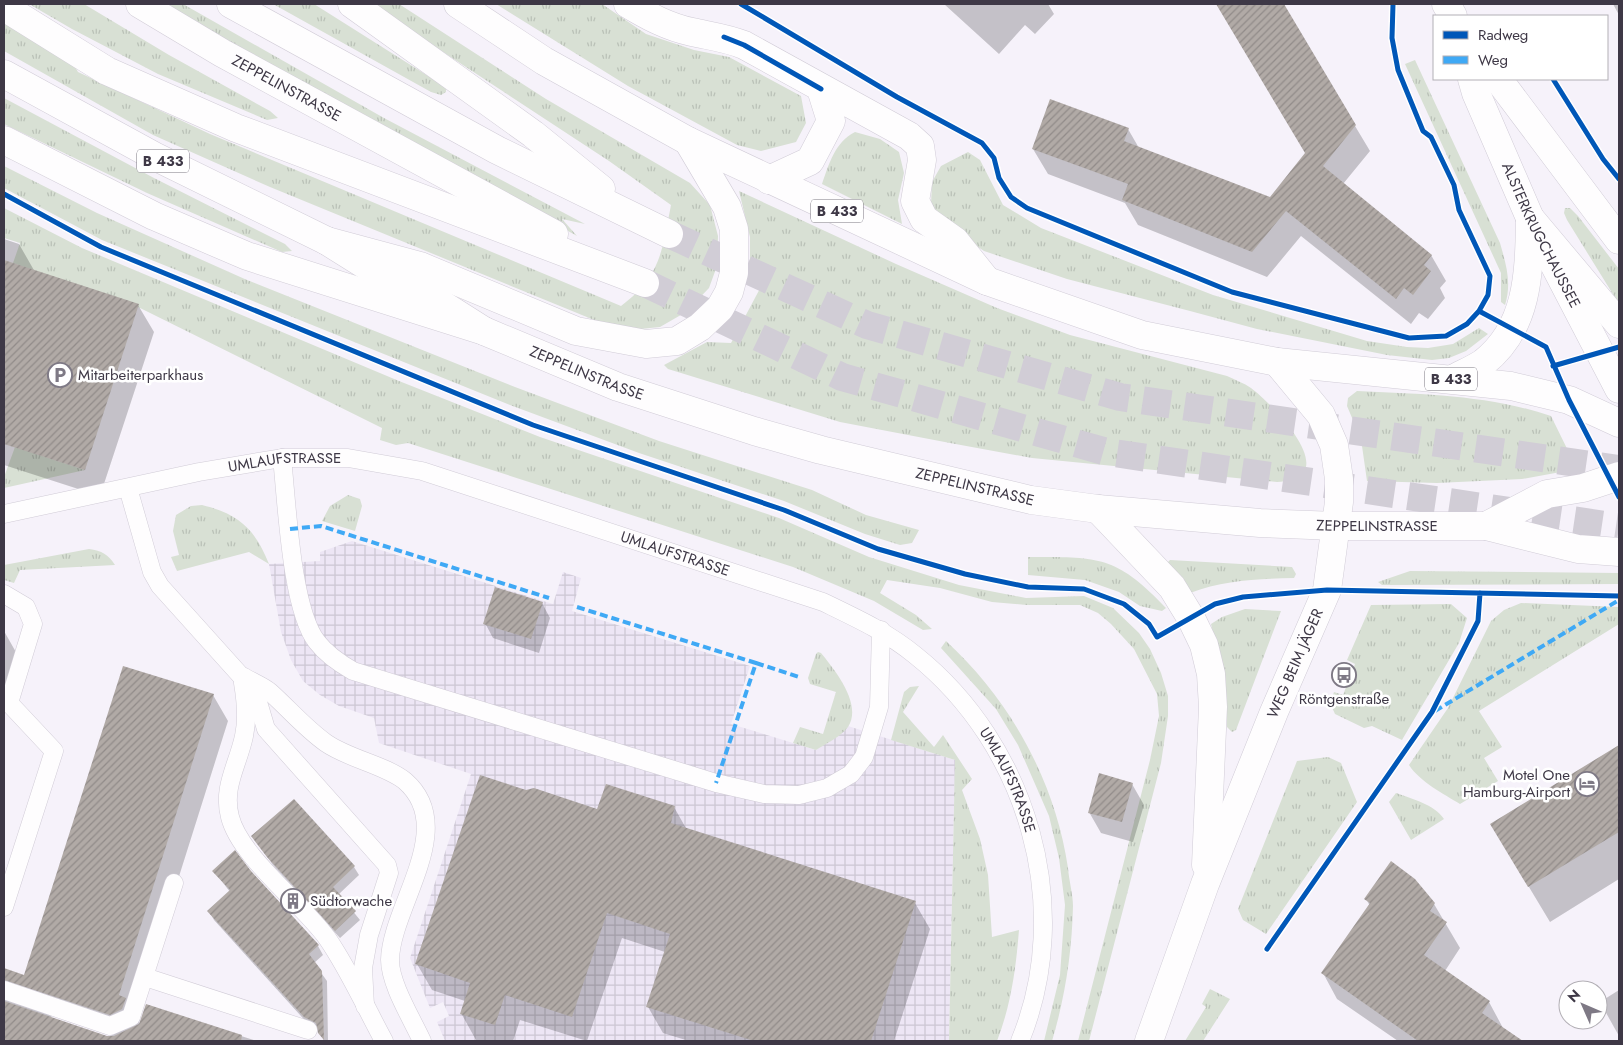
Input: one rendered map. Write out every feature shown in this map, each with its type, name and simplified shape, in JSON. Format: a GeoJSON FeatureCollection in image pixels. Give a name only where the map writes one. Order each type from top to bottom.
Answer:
{"type":"FeatureCollection","features":[{"type":"Feature","properties":{"kind":"main road","name":"ZEPPELINSTRASSE"},"geometry":{"type":"LineString","coordinates":[[4,7],[107,70],[236,128],[645,283],[222,53],[140,4]]}},
{"type":"Feature","properties":{"kind":"main road"},"geometry":{"type":"LineString","coordinates":[[231,4],[496,150],[669,234]]}},
{"type":"Feature","properties":{"kind":"main road"},"geometry":{"type":"LineString","coordinates":[[352,4],[533,134],[639,220]]}},
{"type":"Feature","properties":{"kind":"main road","name":"B 433"},"geometry":{"type":"LineString","coordinates":[[458,4],[544,61],[688,141],[987,281],[1142,335],[1277,362],[1405,377],[1453,379],[1511,386],[1569,400],[1619,423]]}},
{"type":"Feature","properties":{"kind":"main road"},"geometry":{"type":"LineString","coordinates":[[628,4],[651,18],[691,32],[724,37],[744,45],[909,136],[920,146],[922,160],[915,201],[924,219],[955,241],[987,281]]}},
{"type":"Feature","properties":{"kind":"main road"},"geometry":{"type":"LineString","coordinates":[[1446,4],[1452,15]]}},
{"type":"Feature","properties":{"kind":"main road","name":"B 433"},"geometry":{"type":"LineString","coordinates":[[4,74],[154,156],[327,241],[370,268],[442,305],[484,331]]}},
{"type":"Feature","properties":{"kind":"main road","name":"ALSTERKRUGCHAUSSEE"},"geometry":{"type":"LineString","coordinates":[[1472,80],[1476,93],[1530,218],[1619,389]]}},
{"type":"Feature","properties":{"kind":"main road"},"geometry":{"type":"LineString","coordinates":[[1499,80],[1619,240]]}},
{"type":"Feature","properties":{"kind":"main road"},"geometry":{"type":"LineString","coordinates":[[769,180],[810,161],[831,121],[821,89]]}},
{"type":"Feature","properties":{"kind":"main road"},"geometry":{"type":"LineString","coordinates":[[4,140],[154,216],[248,256],[484,331]]}},
{"type":"Feature","properties":{"kind":"main road"},"geometry":{"type":"LineString","coordinates":[[327,241],[420,266],[576,331],[646,344],[677,341],[700,327],[720,308],[729,292],[734,273],[734,229],[727,207],[688,141]]}},
{"type":"Feature","properties":{"kind":"main road"},"geometry":{"type":"LineString","coordinates":[[1530,218],[1619,324]]}},
{"type":"Feature","properties":{"kind":"main road"},"geometry":{"type":"LineString","coordinates":[[1453,379],[1482,363],[1498,349],[1512,329],[1524,299],[1529,266],[1530,218]]}},
{"type":"Feature","properties":{"kind":"main road","name":"ZEPPELINSTRASSE"},"geometry":{"type":"LineString","coordinates":[[484,331],[618,387],[754,431],[940,480],[1031,500],[1098,509],[1260,523],[1337,526],[1486,526],[1578,549],[1619,552]]}},
{"type":"Feature","properties":{"kind":"main road","name":"WEG BEIM JÄGER"},"geometry":{"type":"LineString","coordinates":[[1149,1041],[1205,884],[1274,712],[1327,590],[1337,526],[1340,479],[1334,445],[1321,414],[1277,362]]}},
{"type":"Feature","properties":{"kind":"main road","name":"ZEPPELINSTRASSE"},"geometry":{"type":"LineString","coordinates":[[1486,526],[1547,494],[1583,488],[1619,476]]}},
{"type":"Feature","properties":{"kind":"main road","name":"WEG BEIM JÄGER"},"geometry":{"type":"LineString","coordinates":[[1098,509],[1172,587],[1191,618],[1204,645],[1211,674],[1213,707],[1205,884]]}},
{"type":"Feature","properties":{"kind":"lane","name":"UMLAUFSTRASSE"},"geometry":{"type":"LineString","coordinates":[[4,514],[282,458],[348,458],[422,471],[824,602],[881,630],[916,656],[954,692],[983,726],[1007,766],[1026,811],[1039,864],[1043,918],[1040,973],[1020,1041]]}},
{"type":"Feature","properties":{"kind":"lane"},"geometry":{"type":"LineString","coordinates":[[282,458],[298,592],[305,620],[316,641],[332,659],[353,671],[716,783],[764,794],[798,795],[827,788],[851,774],[864,757],[879,707],[881,630]]}},
{"type":"Feature","properties":{"kind":"lane"},"geometry":{"type":"LineString","coordinates":[[128,488],[146,556],[160,586],[241,676],[258,702],[266,730],[387,866],[389,873],[369,935],[363,968],[365,1006]]}},
{"type":"Feature","properties":{"kind":"lane"},"geometry":{"type":"LineString","coordinates":[[4,594],[26,607],[33,624],[8,703],[54,751],[4,907]]}},
{"type":"Feature","properties":{"kind":"lane"},"geometry":{"type":"LineString","coordinates":[[241,676],[246,706],[246,722],[244,738],[230,778],[227,802],[230,819],[242,843],[327,938],[384,1041]]}},
{"type":"Feature","properties":{"kind":"lane"},"geometry":{"type":"LineString","coordinates":[[241,676],[269,691],[297,720],[325,743],[341,753],[405,781],[416,796],[424,813],[426,831],[422,856],[393,941],[390,961],[393,978],[422,1041]]}},
{"type":"Feature","properties":{"kind":"lane"},"geometry":{"type":"LineString","coordinates":[[4,990],[110,1026],[131,1017],[174,883]]}},
{"type":"Feature","properties":{"kind":"lane"},"geometry":{"type":"LineString","coordinates":[[144,976],[308,1030]]}},
{"type":"Feature","properties":{"kind":"shaded area"},"geometry":{"type":"Polygon","coordinates":[[[352,541],[553,604],[563,572],[581,578],[572,611],[750,666],[731,724],[816,750],[848,726],[955,760],[949,1041],[445,1041],[437,1022],[449,1016],[443,1002],[430,1008],[410,958],[471,774],[379,743],[374,718],[339,706],[320,695],[303,681],[291,660],[281,632],[269,564],[320,561],[320,552],[352,541]]]}},
{"type":"Feature","properties":{"kind":"green space"},"geometry":{"type":"Polygon","coordinates":[[[29,4],[84,4],[169,55],[270,111],[278,118],[267,120],[158,74],[29,4]]]}},
{"type":"Feature","properties":{"kind":"green space"},"geometry":{"type":"Polygon","coordinates":[[[161,4],[183,4],[384,118],[585,224],[562,219],[577,236],[161,4]]]}},
{"type":"Feature","properties":{"kind":"green space"},"geometry":{"type":"Polygon","coordinates":[[[273,4],[314,4],[436,81],[446,88],[446,92],[441,95],[431,92],[273,4]]]}},
{"type":"Feature","properties":{"kind":"green space"},"geometry":{"type":"Polygon","coordinates":[[[370,4],[399,4],[546,99],[690,183],[710,205],[718,236],[717,266],[709,288],[686,312],[660,327],[621,331],[270,187],[153,135],[4,51],[4,22],[74,65],[78,72],[210,134],[621,306],[634,295],[652,273],[658,262],[671,205],[609,161],[370,4]]]}},
{"type":"Feature","properties":{"kind":"green space"},"geometry":{"type":"Polygon","coordinates":[[[496,4],[602,4],[646,34],[694,50],[729,57],[801,96],[806,123],[796,142],[761,151],[737,145],[628,86],[496,4]]]}},
{"type":"Feature","properties":{"kind":"green space"},"geometry":{"type":"Polygon","coordinates":[[[1415,60],[1500,243],[1508,281],[1505,305],[1501,302],[1501,273],[1405,64],[1415,60]]]}},
{"type":"Feature","properties":{"kind":"green space"},"geometry":{"type":"Polygon","coordinates":[[[4,98],[154,178],[285,244],[292,251],[282,252],[147,193],[4,124],[4,98]]]}},
{"type":"Feature","properties":{"kind":"green space"},"geometry":{"type":"Polygon","coordinates":[[[855,132],[880,139],[899,152],[904,173],[898,200],[902,224],[822,184],[834,154],[842,142],[855,132]]]}},
{"type":"Feature","properties":{"kind":"green space"},"geometry":{"type":"Polygon","coordinates":[[[968,152],[980,160],[1003,205],[1041,228],[1213,295],[1367,341],[1407,347],[1428,348],[1453,344],[1479,328],[1488,334],[1466,351],[1449,358],[1432,360],[1387,355],[1257,329],[1067,279],[984,251],[939,221],[931,204],[932,182],[941,166],[968,152]]]}},
{"type":"Feature","properties":{"kind":"green space"},"geometry":{"type":"Polygon","coordinates":[[[4,166],[97,213],[247,280],[515,387],[659,441],[812,490],[866,515],[919,530],[912,543],[900,545],[865,534],[784,501],[639,453],[510,405],[102,240],[4,188],[4,166]]]}},
{"type":"Feature","properties":{"kind":"green space"},"geometry":{"type":"Polygon","coordinates":[[[739,191],[896,264],[997,308],[1070,335],[1227,376],[1242,383],[1262,397],[1288,425],[1299,441],[1305,456],[1305,469],[1297,478],[1277,482],[1032,458],[840,422],[668,369],[664,365],[707,342],[731,343],[764,281],[750,263],[750,237],[739,191]]]}},
{"type":"Feature","properties":{"kind":"green space"},"geometry":{"type":"Polygon","coordinates":[[[4,208],[82,248],[399,381],[540,437],[779,518],[869,557],[959,585],[1026,598],[1084,596],[1113,608],[1139,633],[1150,649],[1161,673],[1168,696],[1168,716],[1161,763],[1089,1041],[1078,1041],[1150,760],[1159,716],[1157,694],[1134,649],[1098,613],[1080,605],[1027,605],[992,602],[940,588],[887,580],[880,593],[916,615],[932,629],[923,630],[874,601],[793,567],[408,443],[396,445],[380,440],[382,428],[138,307],[13,263],[20,243],[4,238],[4,208]]]}},
{"type":"Feature","properties":{"kind":"green space"},"geometry":{"type":"Polygon","coordinates":[[[1565,208],[1570,208],[1578,216],[1619,269],[1619,304],[1567,220],[1564,213],[1565,208]]]}},
{"type":"Feature","properties":{"kind":"green space"},"geometry":{"type":"Polygon","coordinates":[[[1357,391],[1480,400],[1528,409],[1551,416],[1577,469],[1522,479],[1437,483],[1367,481],[1361,439],[1347,406],[1348,398],[1357,391]]]}},
{"type":"Feature","properties":{"kind":"green space"},"geometry":{"type":"Polygon","coordinates":[[[15,447],[85,470],[4,488],[4,477],[15,447]]]}},
{"type":"Feature","properties":{"kind":"green space"},"geometry":{"type":"Polygon","coordinates":[[[348,495],[360,499],[362,506],[355,531],[322,521],[330,506],[348,495]]]}},
{"type":"Feature","properties":{"kind":"green space"},"geometry":{"type":"Polygon","coordinates":[[[202,505],[226,513],[244,525],[258,541],[269,564],[249,552],[177,571],[171,557],[179,555],[173,531],[176,515],[191,506],[202,505]]]}},
{"type":"Feature","properties":{"kind":"green space"},"geometry":{"type":"Polygon","coordinates":[[[89,549],[104,554],[115,565],[20,570],[14,583],[4,580],[4,565],[89,549]]]}},
{"type":"Feature","properties":{"kind":"green space"},"geometry":{"type":"Polygon","coordinates":[[[1028,557],[1089,559],[1104,563],[1119,569],[1133,578],[1166,608],[1162,611],[1140,606],[1119,592],[1085,580],[1028,575],[1028,557]]]}},
{"type":"Feature","properties":{"kind":"green space"},"geometry":{"type":"Polygon","coordinates":[[[1170,560],[1292,567],[1296,574],[1294,578],[1228,583],[1190,593],[1167,563],[1170,560]]]}},
{"type":"Feature","properties":{"kind":"green space"},"geometry":{"type":"Polygon","coordinates":[[[1410,571],[1619,573],[1619,584],[1382,585],[1378,582],[1410,571]]]}},
{"type":"Feature","properties":{"kind":"green space"},"geometry":{"type":"Polygon","coordinates":[[[1521,603],[1619,607],[1619,624],[1479,711],[1502,747],[1484,758],[1498,781],[1460,804],[1419,777],[1409,765],[1448,708],[1491,621],[1504,610],[1521,603]]]}},
{"type":"Feature","properties":{"kind":"green space"},"geometry":{"type":"Polygon","coordinates":[[[1451,604],[1467,618],[1459,643],[1402,740],[1372,726],[1364,728],[1335,714],[1330,703],[1334,692],[1343,695],[1355,664],[1347,660],[1371,605],[1451,604]]]}},
{"type":"Feature","properties":{"kind":"green space"},"geometry":{"type":"Polygon","coordinates":[[[1245,609],[1281,611],[1236,730],[1232,732],[1227,727],[1223,677],[1211,624],[1222,617],[1245,609]]]}},
{"type":"Feature","properties":{"kind":"green space"},"geometry":{"type":"Polygon","coordinates":[[[946,641],[969,664],[1010,716],[1041,774],[1053,804],[1062,836],[1073,906],[1064,992],[1052,1041],[1044,1041],[1060,975],[1065,905],[1059,858],[1049,816],[1018,745],[996,709],[941,648],[946,641]]]}},
{"type":"Feature","properties":{"kind":"green space"},"geometry":{"type":"Polygon","coordinates":[[[818,652],[821,653],[833,668],[845,687],[852,708],[852,718],[848,727],[838,737],[816,750],[793,743],[800,727],[823,734],[836,692],[810,684],[808,678],[818,652]]]}},
{"type":"Feature","properties":{"kind":"green space"},"geometry":{"type":"Polygon","coordinates":[[[919,686],[903,712],[934,747],[943,735],[972,779],[962,790],[980,839],[988,875],[992,937],[1019,930],[1012,986],[1006,1014],[997,1041],[949,1041],[955,760],[891,740],[904,692],[910,687],[919,686]]]}},
{"type":"Feature","properties":{"kind":"green space"},"geometry":{"type":"Polygon","coordinates":[[[1328,757],[1341,763],[1357,802],[1266,934],[1243,920],[1238,909],[1297,761],[1328,757]]]}},
{"type":"Feature","properties":{"kind":"green space"},"geometry":{"type":"Polygon","coordinates":[[[1396,793],[1435,809],[1444,819],[1411,840],[1389,802],[1396,793]]]}},
{"type":"Feature","properties":{"kind":"green space"},"geometry":{"type":"Polygon","coordinates":[[[1210,989],[1230,999],[1203,1041],[1185,1041],[1206,1007],[1202,1004],[1210,989]]]}},
{"type":"Feature","properties":{"kind":"building"},"geometry":{"type":"Polygon","coordinates":[[[1216,4],[1284,4],[1356,125],[1323,166],[1432,255],[1424,265],[1431,271],[1413,295],[1404,288],[1396,299],[1286,211],[1252,252],[1122,200],[1128,184],[1032,149],[1050,99],[1129,128],[1124,141],[1270,197],[1305,153],[1216,4]]]}},
{"type":"Feature","properties":{"kind":"building","name":"Mitarbeiterparkhaus"},"geometry":{"type":"Polygon","coordinates":[[[4,260],[139,304],[85,470],[4,444],[4,260]]]}},
{"type":"Feature","properties":{"kind":"building"},"geometry":{"type":"Polygon","coordinates":[[[495,587],[543,602],[531,639],[483,624],[495,587]]]}},
{"type":"Feature","properties":{"kind":"building"},"geometry":{"type":"Polygon","coordinates":[[[123,666],[214,694],[119,995],[126,998],[122,1009],[110,1015],[4,980],[4,968],[24,975],[123,666]]]}},
{"type":"Feature","properties":{"kind":"building","name":"Motel One Hamburg-Airport"},"geometry":{"type":"Polygon","coordinates":[[[1619,745],[1619,832],[1528,887],[1490,824],[1619,745]]]}},
{"type":"Feature","properties":{"kind":"building"},"geometry":{"type":"Polygon","coordinates":[[[1099,773],[1133,783],[1122,822],[1088,813],[1099,773]]]}},
{"type":"Feature","properties":{"kind":"building"},"geometry":{"type":"Polygon","coordinates":[[[480,775],[526,790],[534,788],[597,809],[606,784],[675,806],[671,823],[916,901],[871,1041],[754,1041],[646,1007],[670,934],[607,913],[572,1017],[505,995],[495,1025],[460,1014],[470,983],[415,964],[480,775]]]}},
{"type":"Feature","properties":{"kind":"building"},"geometry":{"type":"Polygon","coordinates":[[[294,799],[355,866],[333,887],[356,911],[335,931],[267,857],[251,836],[294,799]]]}},
{"type":"Feature","properties":{"kind":"building"},"geometry":{"type":"Polygon","coordinates":[[[235,850],[251,871],[319,945],[309,954],[322,971],[324,1040],[318,1033],[316,1023],[304,1017],[207,911],[230,890],[212,871],[235,850]]]}},
{"type":"Feature","properties":{"kind":"building"},"geometry":{"type":"Polygon","coordinates":[[[1391,861],[1415,879],[1435,903],[1430,911],[1447,922],[1424,955],[1490,1001],[1482,1013],[1523,1041],[1418,1041],[1321,973],[1370,903],[1364,899],[1391,861]]]}},
{"type":"Feature","properties":{"kind":"building"},"geometry":{"type":"Polygon","coordinates":[[[4,1001],[107,1036],[114,1036],[139,1024],[146,1004],[242,1035],[241,1041],[4,1041],[4,1001]]]}},
{"type":"Feature","properties":{"kind":"tunnel"},"geometry":{"type":"LineString","coordinates":[[669,234],[867,325],[1120,397],[1619,469]]}},
{"type":"Feature","properties":{"kind":"tunnel"},"geometry":{"type":"LineString","coordinates":[[645,283],[842,377],[1107,452],[1619,527]]}},
{"type":"Feature","properties":{"kind":"marked path"},"geometry":{"type":"LineString","coordinates":[[290,529],[321,526],[549,598]]}},
{"type":"Feature","properties":{"kind":"marked path"},"geometry":{"type":"LineString","coordinates":[[1435,711],[1619,600]]}},
{"type":"Feature","properties":{"kind":"marked path"},"geometry":{"type":"LineString","coordinates":[[577,607],[756,663],[716,783]]}},
{"type":"Feature","properties":{"kind":"marked path"},"geometry":{"type":"LineString","coordinates":[[756,663],[799,677]]}},
{"type":"Feature","properties":{"kind":"cycle path"},"geometry":{"type":"LineString","coordinates":[[741,4],[897,97],[982,143],[994,158],[999,178],[1011,197],[1027,208],[1232,292],[1409,338],[1446,336],[1467,324],[1479,311],[1546,347],[1569,400],[1619,497]]}},
{"type":"Feature","properties":{"kind":"cycle path"},"geometry":{"type":"LineString","coordinates":[[1393,4],[1392,38],[1398,70],[1423,131],[1431,137],[1454,185],[1459,210],[1490,276],[1488,295],[1479,311]]}},
{"type":"Feature","properties":{"kind":"cycle path"},"geometry":{"type":"LineString","coordinates":[[724,37],[744,45],[821,89]]}},
{"type":"Feature","properties":{"kind":"cycle path"},"geometry":{"type":"LineString","coordinates":[[1554,80],[1603,159],[1619,179]]}},
{"type":"Feature","properties":{"kind":"cycle path"},"geometry":{"type":"LineString","coordinates":[[4,194],[101,247],[533,425],[784,510],[878,549],[965,574],[1028,587],[1084,589],[1124,604],[1149,624],[1157,637],[1215,604],[1243,597],[1327,590],[1619,596]]}},
{"type":"Feature","properties":{"kind":"cycle path"},"geometry":{"type":"LineString","coordinates":[[1553,366],[1619,347]]}},
{"type":"Feature","properties":{"kind":"cycle path"},"geometry":{"type":"LineString","coordinates":[[1267,949],[1432,712],[1478,621],[1480,593]]}},
{"type":"Feature","properties":{"kind":"place","name":"Mitarbeiterparkhaus"},"geometry":{"type":"Point","coordinates":[60,375]}},
{"type":"Feature","properties":{"kind":"place","name":"Röntgenstraße"},"geometry":{"type":"Point","coordinates":[1344,675]}},
{"type":"Feature","properties":{"kind":"place","name":"Motel One Hamburg-Airport"},"geometry":{"type":"Point","coordinates":[1587,784]}},
{"type":"Feature","properties":{"kind":"place","name":"Südtorwache"},"geometry":{"type":"Point","coordinates":[293,901]}}]}
